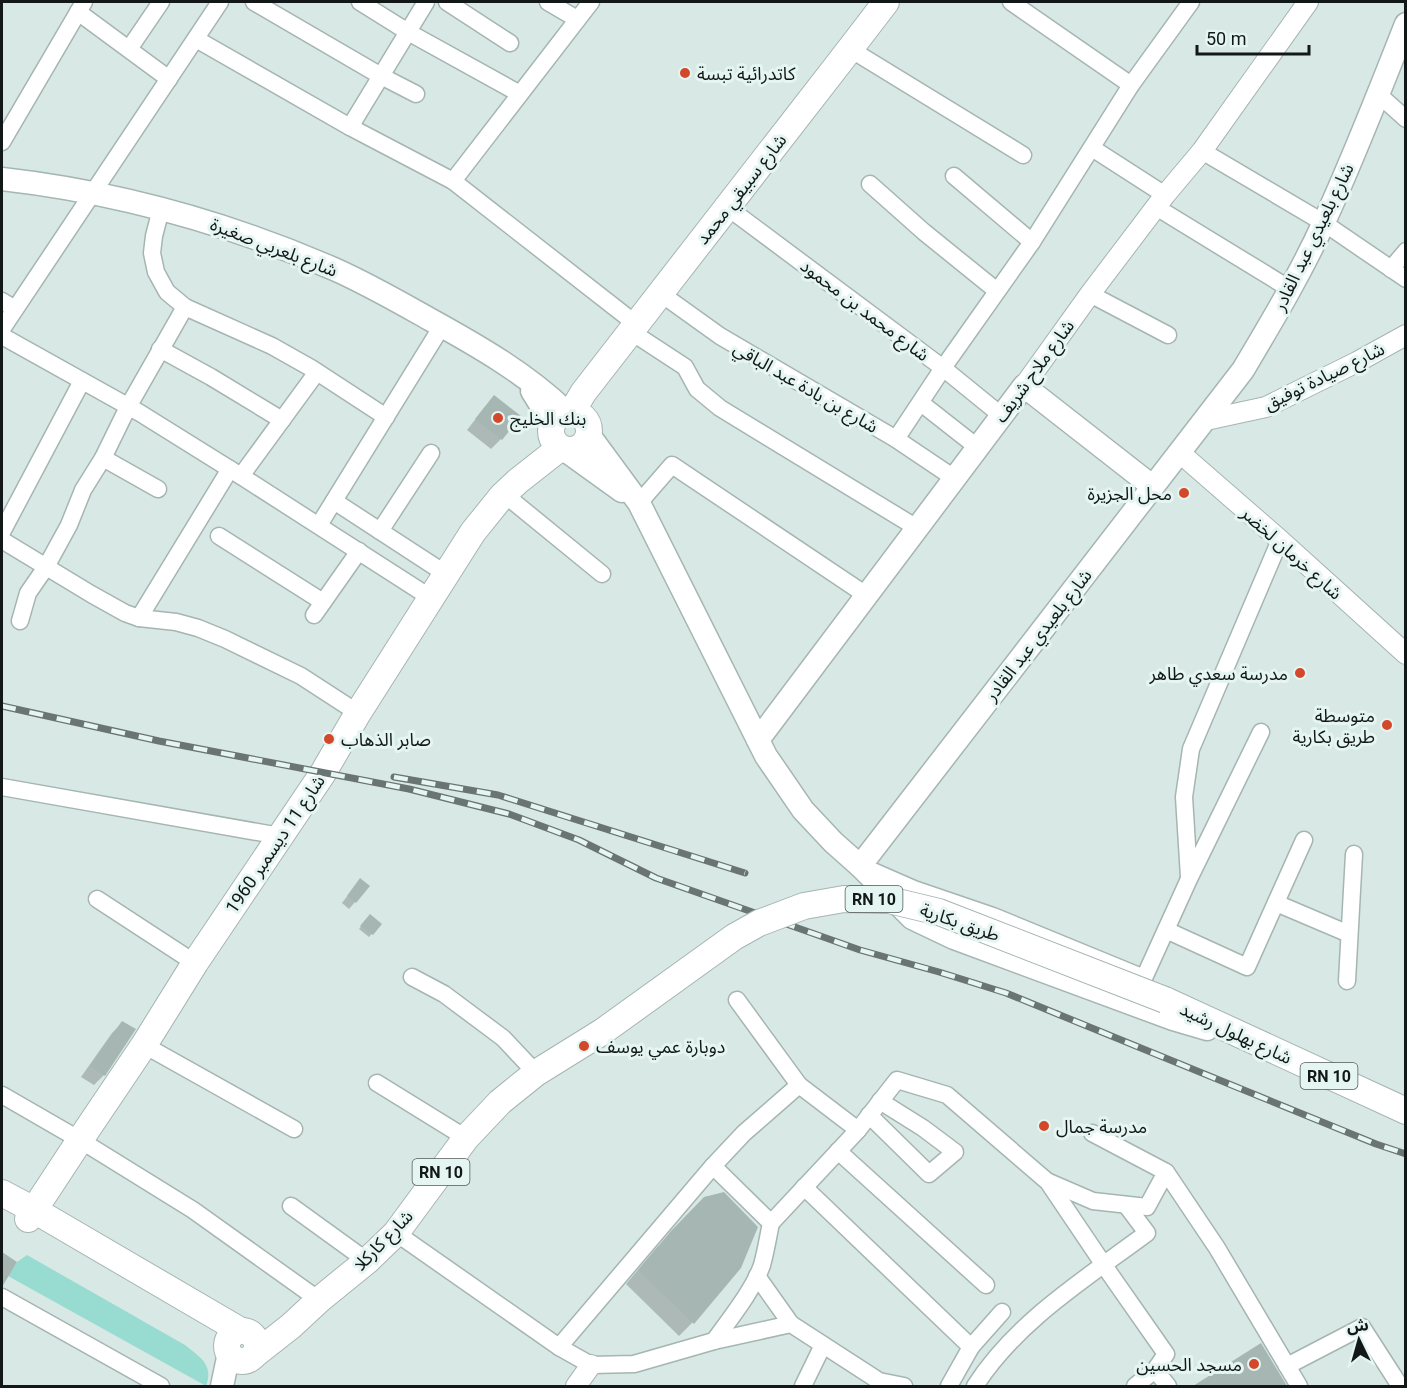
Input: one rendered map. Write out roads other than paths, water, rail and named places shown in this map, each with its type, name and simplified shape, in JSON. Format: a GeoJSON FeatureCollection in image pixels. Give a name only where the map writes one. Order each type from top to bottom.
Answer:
{"type":"FeatureCollection","features":[{"type":"Feature","properties":{"kind":"main road","name":"شارع سبيقي محمد"},"geometry":{"type":"LineString","coordinates":[[568,430],[583,393],[886,2]]}},
{"type":"Feature","properties":{"kind":"main road","name":"شارع بلعيدي عبد القادر"},"geometry":{"type":"LineString","coordinates":[[860,866],[1244,370],[1324,223],[1406,24]]}},
{"type":"Feature","properties":{"kind":"main road","name":"شارع بلعربي صغيرة"},"geometry":{"type":"LineString","coordinates":[[4,184],[44,184],[161,209],[211,222],[278,246],[335,270],[379,290],[481,348],[551,397],[568,430]]}},
{"type":"Feature","properties":{"kind":"main road","name":"شارع ملاح شريف"},"geometry":{"type":"LineString","coordinates":[[758,740],[1024,386]]}},
{"type":"Feature","properties":{"kind":"main road"},"geometry":{"type":"LineString","coordinates":[[1024,386],[1152,486]]}},
{"type":"Feature","properties":{"kind":"main road"},"geometry":{"type":"LineString","coordinates":[[568,430],[639,503],[766,756],[803,810],[912,918],[954,938],[1173,1019],[1253,1041]]}},
{"type":"Feature","properties":{"kind":"main road","name":"شارع 11 ديسمبر 1960"},"geometry":{"type":"LineString","coordinates":[[31,1214],[144,1045],[195,963],[323,773],[358,713],[473,532],[511,487],[568,430]]}},
{"type":"Feature","properties":{"kind":"main road","name":"طريق بكارية"},"geometry":{"type":"LineString","coordinates":[[602,1032],[734,937],[759,923],[804,906],[844,898],[889,900],[939,912],[1165,1000]]}},
{"type":"Feature","properties":{"kind":"main road","name":"شارع بهلول رشيد"},"geometry":{"type":"LineString","coordinates":[[1165,1000],[1406,1111]]}},
{"type":"Feature","properties":{"kind":"main road","name":"شارع كاركلا"},"geometry":{"type":"LineString","coordinates":[[241,1345],[291,1326],[367,1261],[396,1233],[466,1138],[500,1102],[536,1073],[602,1032]]}},
{"type":"Feature","properties":{"kind":"main road"},"geometry":{"type":"LineString","coordinates":[[2,1193],[31,1214],[241,1345],[224,1386]]}},
{"type":"Feature","properties":{"kind":"main road"},"geometry":{"type":"LineString","coordinates":[[2,1205],[31,1214]]}},
{"type":"Feature","properties":{"kind":"street"},"geometry":{"type":"LineString","coordinates":[[129,49],[161,2]]}},
{"type":"Feature","properties":{"kind":"street"},"geometry":{"type":"LineString","coordinates":[[2,329],[8,305],[93,193],[220,2]]}},
{"type":"Feature","properties":{"kind":"street"},"geometry":{"type":"LineString","coordinates":[[254,2],[416,94]]}},
{"type":"Feature","properties":{"kind":"street"},"geometry":{"type":"LineString","coordinates":[[360,2],[408,32],[520,94]]}},
{"type":"Feature","properties":{"kind":"street"},"geometry":{"type":"LineString","coordinates":[[350,127],[426,2]]}},
{"type":"Feature","properties":{"kind":"street"},"geometry":{"type":"LineString","coordinates":[[447,2],[510,43]]}},
{"type":"Feature","properties":{"kind":"street"},"geometry":{"type":"LineString","coordinates":[[548,2],[577,19]]}},
{"type":"Feature","properties":{"kind":"street"},"geometry":{"type":"LineString","coordinates":[[453,181],[591,2]]}},
{"type":"Feature","properties":{"kind":"street"},"geometry":{"type":"LineString","coordinates":[[1011,2],[1131,85]]}},
{"type":"Feature","properties":{"kind":"street"},"geometry":{"type":"LineString","coordinates":[[896,439],[1032,242],[1131,85],[1191,2]]}},
{"type":"Feature","properties":{"kind":"street","name":"شارع ملاح شريف"},"geometry":{"type":"LineString","coordinates":[[1024,386],[1160,201],[1202,150],[1308,2]]}},
{"type":"Feature","properties":{"kind":"street"},"geometry":{"type":"LineString","coordinates":[[2,142],[8,119],[81,7],[129,49],[169,79]]}},
{"type":"Feature","properties":{"kind":"street"},"geometry":{"type":"LineString","coordinates":[[196,39],[350,127],[453,181],[685,368],[697,389],[720,408],[917,528]]}},
{"type":"Feature","properties":{"kind":"street"},"geometry":{"type":"LineString","coordinates":[[850,49],[1023,155]]}},
{"type":"Feature","properties":{"kind":"street"},"geometry":{"type":"LineString","coordinates":[[1378,94],[1406,119]]}},
{"type":"Feature","properties":{"kind":"street"},"geometry":{"type":"LineString","coordinates":[[1092,148],[1160,201],[1290,289]]}},
{"type":"Feature","properties":{"kind":"street"},"geometry":{"type":"LineString","coordinates":[[1202,150],[1324,223],[1406,279]]}},
{"type":"Feature","properties":{"kind":"street"},"geometry":{"type":"LineString","coordinates":[[954,176],[1032,242]]}},
{"type":"Feature","properties":{"kind":"street"},"geometry":{"type":"LineString","coordinates":[[870,184],[924,232],[997,291]]}},
{"type":"Feature","properties":{"kind":"street","name":"شارع محمد بن محمود"},"geometry":{"type":"LineString","coordinates":[[727,207],[943,368],[1002,416]]}},
{"type":"Feature","properties":{"kind":"street"},"geometry":{"type":"LineString","coordinates":[[161,209],[152,253],[156,272],[167,292],[185,307],[272,346],[386,417]]}},
{"type":"Feature","properties":{"kind":"street"},"geometry":{"type":"LineString","coordinates":[[1391,269],[1406,251]]}},
{"type":"Feature","properties":{"kind":"street","name":"شارع بن بادة عبد الباقي"},"geometry":{"type":"LineString","coordinates":[[660,293],[720,336],[896,439],[954,478]]}},
{"type":"Feature","properties":{"kind":"street"},"geometry":{"type":"LineString","coordinates":[[1090,294],[1168,335]]}},
{"type":"Feature","properties":{"kind":"street"},"geometry":{"type":"LineString","coordinates":[[20,621],[28,593],[46,567],[69,525],[83,490],[104,458],[128,407],[185,307]]}},
{"type":"Feature","properties":{"kind":"street"},"geometry":{"type":"LineString","coordinates":[[319,525],[442,326]]}},
{"type":"Feature","properties":{"kind":"street","name":"شارع صيادة توفيق"},"geometry":{"type":"LineString","coordinates":[[1206,420],[1266,407],[1406,335]]}},
{"type":"Feature","properties":{"kind":"street"},"geometry":{"type":"LineString","coordinates":[[2,336],[128,407],[236,472],[431,598]]}},
{"type":"Feature","properties":{"kind":"street"},"geometry":{"type":"LineString","coordinates":[[160,349],[282,420]]}},
{"type":"Feature","properties":{"kind":"street"},"geometry":{"type":"LineString","coordinates":[[139,618],[236,472],[282,420],[317,372]]}},
{"type":"Feature","properties":{"kind":"street"},"geometry":{"type":"LineString","coordinates":[[2,532],[82,381]]}},
{"type":"Feature","properties":{"kind":"street"},"geometry":{"type":"LineString","coordinates":[[921,403],[977,447]]}},
{"type":"Feature","properties":{"kind":"street","name":"شارع خرمان لخضر"},"geometry":{"type":"LineString","coordinates":[[1179,452],[1406,654]]}},
{"type":"Feature","properties":{"kind":"street"},"geometry":{"type":"LineString","coordinates":[[380,531],[431,453]]}},
{"type":"Feature","properties":{"kind":"street"},"geometry":{"type":"LineString","coordinates":[[104,458],[158,489]]}},
{"type":"Feature","properties":{"kind":"street"},"geometry":{"type":"LineString","coordinates":[[639,503],[672,465],[866,595]]}},
{"type":"Feature","properties":{"kind":"street"},"geometry":{"type":"LineString","coordinates":[[511,487],[603,574]]}},
{"type":"Feature","properties":{"kind":"street"},"geometry":{"type":"LineString","coordinates":[[334,501],[446,574]]}},
{"type":"Feature","properties":{"kind":"street"},"geometry":{"type":"LineString","coordinates":[[219,536],[319,609],[359,551]]}},
{"type":"Feature","properties":{"kind":"street"},"geometry":{"type":"LineString","coordinates":[[2,540],[125,613],[139,618],[187,625],[225,639],[301,676],[358,713]]}},
{"type":"Feature","properties":{"kind":"street"},"geometry":{"type":"LineString","coordinates":[[1190,879],[1184,797],[1191,748],[1280,540]]}},
{"type":"Feature","properties":{"kind":"street"},"geometry":{"type":"LineString","coordinates":[[860,866],[914,889],[993,916],[1144,978],[1261,732]]}},
{"type":"Feature","properties":{"kind":"street"},"geometry":{"type":"LineString","coordinates":[[2,787],[280,836]]}},
{"type":"Feature","properties":{"kind":"street"},"geometry":{"type":"LineString","coordinates":[[1166,930],[1248,967],[1304,840]]}},
{"type":"Feature","properties":{"kind":"street"},"geometry":{"type":"LineString","coordinates":[[1347,981],[1354,854]]}},
{"type":"Feature","properties":{"kind":"street"},"geometry":{"type":"LineString","coordinates":[[97,899],[195,963]]}},
{"type":"Feature","properties":{"kind":"street"},"geometry":{"type":"LineString","coordinates":[[1276,903],[1349,934]]}},
{"type":"Feature","properties":{"kind":"street"},"geometry":{"type":"LineString","coordinates":[[412,978],[444,994],[503,1038],[536,1073]]}},
{"type":"Feature","properties":{"kind":"street"},"geometry":{"type":"LineString","coordinates":[[737,1000],[799,1085],[858,1130]]}},
{"type":"Feature","properties":{"kind":"street"},"geometry":{"type":"LineString","coordinates":[[144,1045],[294,1129]]}},
{"type":"Feature","properties":{"kind":"street"},"geometry":{"type":"LineString","coordinates":[[714,1341],[738,1308],[757,1276],[762,1265],[771,1223],[858,1130],[897,1080],[947,1095],[1048,1182],[1166,1354],[1155,1370],[1135,1386]]}},
{"type":"Feature","properties":{"kind":"street"},"geometry":{"type":"LineString","coordinates":[[377,1083],[466,1138]]}},
{"type":"Feature","properties":{"kind":"street"},"geometry":{"type":"LineString","coordinates":[[559,1347],[713,1166],[744,1133],[799,1085]]}},
{"type":"Feature","properties":{"kind":"street"},"geometry":{"type":"LineString","coordinates":[[2,1095],[193,1210],[319,1300]]}},
{"type":"Feature","properties":{"kind":"street"},"geometry":{"type":"LineString","coordinates":[[869,1115],[929,1174],[955,1152],[923,1128],[880,1101]]}},
{"type":"Feature","properties":{"kind":"street"},"geometry":{"type":"LineString","coordinates":[[1092,1133],[1166,1172],[1217,1248],[1299,1386]]}},
{"type":"Feature","properties":{"kind":"street"},"geometry":{"type":"LineString","coordinates":[[838,1150],[986,1285]]}},
{"type":"Feature","properties":{"kind":"street"},"geometry":{"type":"LineString","coordinates":[[713,1166],[771,1223]]}},
{"type":"Feature","properties":{"kind":"street"},"geometry":{"type":"LineString","coordinates":[[1048,1182],[1093,1201],[1147,1207],[1166,1172]]}},
{"type":"Feature","properties":{"kind":"street"},"geometry":{"type":"LineString","coordinates":[[804,1187],[971,1347]]}},
{"type":"Feature","properties":{"kind":"street"},"geometry":{"type":"LineString","coordinates":[[975,1386],[988,1365],[1044,1309],[1146,1233],[1126,1205]]}},
{"type":"Feature","properties":{"kind":"street"},"geometry":{"type":"LineString","coordinates":[[291,1206],[367,1261]]}},
{"type":"Feature","properties":{"kind":"street"},"geometry":{"type":"LineString","coordinates":[[396,1233],[559,1347],[591,1365],[634,1364],[714,1341],[791,1324]]}},
{"type":"Feature","properties":{"kind":"street"},"geometry":{"type":"LineString","coordinates":[[757,1276],[791,1324],[879,1382],[904,1386]]}},
{"type":"Feature","properties":{"kind":"street"},"geometry":{"type":"LineString","coordinates":[[2,1297],[161,1386]]}},
{"type":"Feature","properties":{"kind":"street"},"geometry":{"type":"LineString","coordinates":[[950,1386],[971,1347],[1002,1312]]}},
{"type":"Feature","properties":{"kind":"street"},"geometry":{"type":"LineString","coordinates":[[1287,1366],[1362,1327],[1397,1385]]}},
{"type":"Feature","properties":{"kind":"street"},"geometry":{"type":"LineString","coordinates":[[803,1386],[823,1345]]}},
{"type":"Feature","properties":{"kind":"street"},"geometry":{"type":"LineString","coordinates":[[576,1386],[591,1365]]}},
{"type":"Feature","properties":{"kind":"street"},"geometry":{"type":"LineString","coordinates":[[1155,1370],[1168,1386]]}},
{"type":"Feature","properties":{"kind":"railway"},"geometry":{"type":"LineString","coordinates":[[2,706],[159,741],[409,789],[509,814],[579,840],[656,878],[860,950],[1006,993],[1376,1144],[1406,1154]]}},
{"type":"Feature","properties":{"kind":"railway"},"geometry":{"type":"LineString","coordinates":[[394,777],[498,795],[745,873]]}},
{"type":"Feature","properties":{"kind":"place","name":"كاتدرائية تبسة"},"geometry":{"type":"Point","coordinates":[685,73]}},
{"type":"Feature","properties":{"kind":"place","name":"بنك الخليج"},"geometry":{"type":"Point","coordinates":[498,418]}},
{"type":"Feature","properties":{"kind":"place","name":"محل الجزيرة"},"geometry":{"type":"Point","coordinates":[1184,493]}},
{"type":"Feature","properties":{"kind":"place","name":"مدرسة سعدي طاهر"},"geometry":{"type":"Point","coordinates":[1300,673]}},
{"type":"Feature","properties":{"kind":"place","name":"متوسطة طريق بكارية"},"geometry":{"type":"Point","coordinates":[1387,725]}},
{"type":"Feature","properties":{"kind":"place","name":"صابر الذهاب"},"geometry":{"type":"Point","coordinates":[329,739]}},
{"type":"Feature","properties":{"kind":"place","name":"دوبارة عمي يوسف"},"geometry":{"type":"Point","coordinates":[584,1046]}},
{"type":"Feature","properties":{"kind":"place","name":"مدرسة جمال"},"geometry":{"type":"Point","coordinates":[1044,1126]}},
{"type":"Feature","properties":{"kind":"place","name":"مسجد الحسين"},"geometry":{"type":"Point","coordinates":[1254,1364]}}]}
